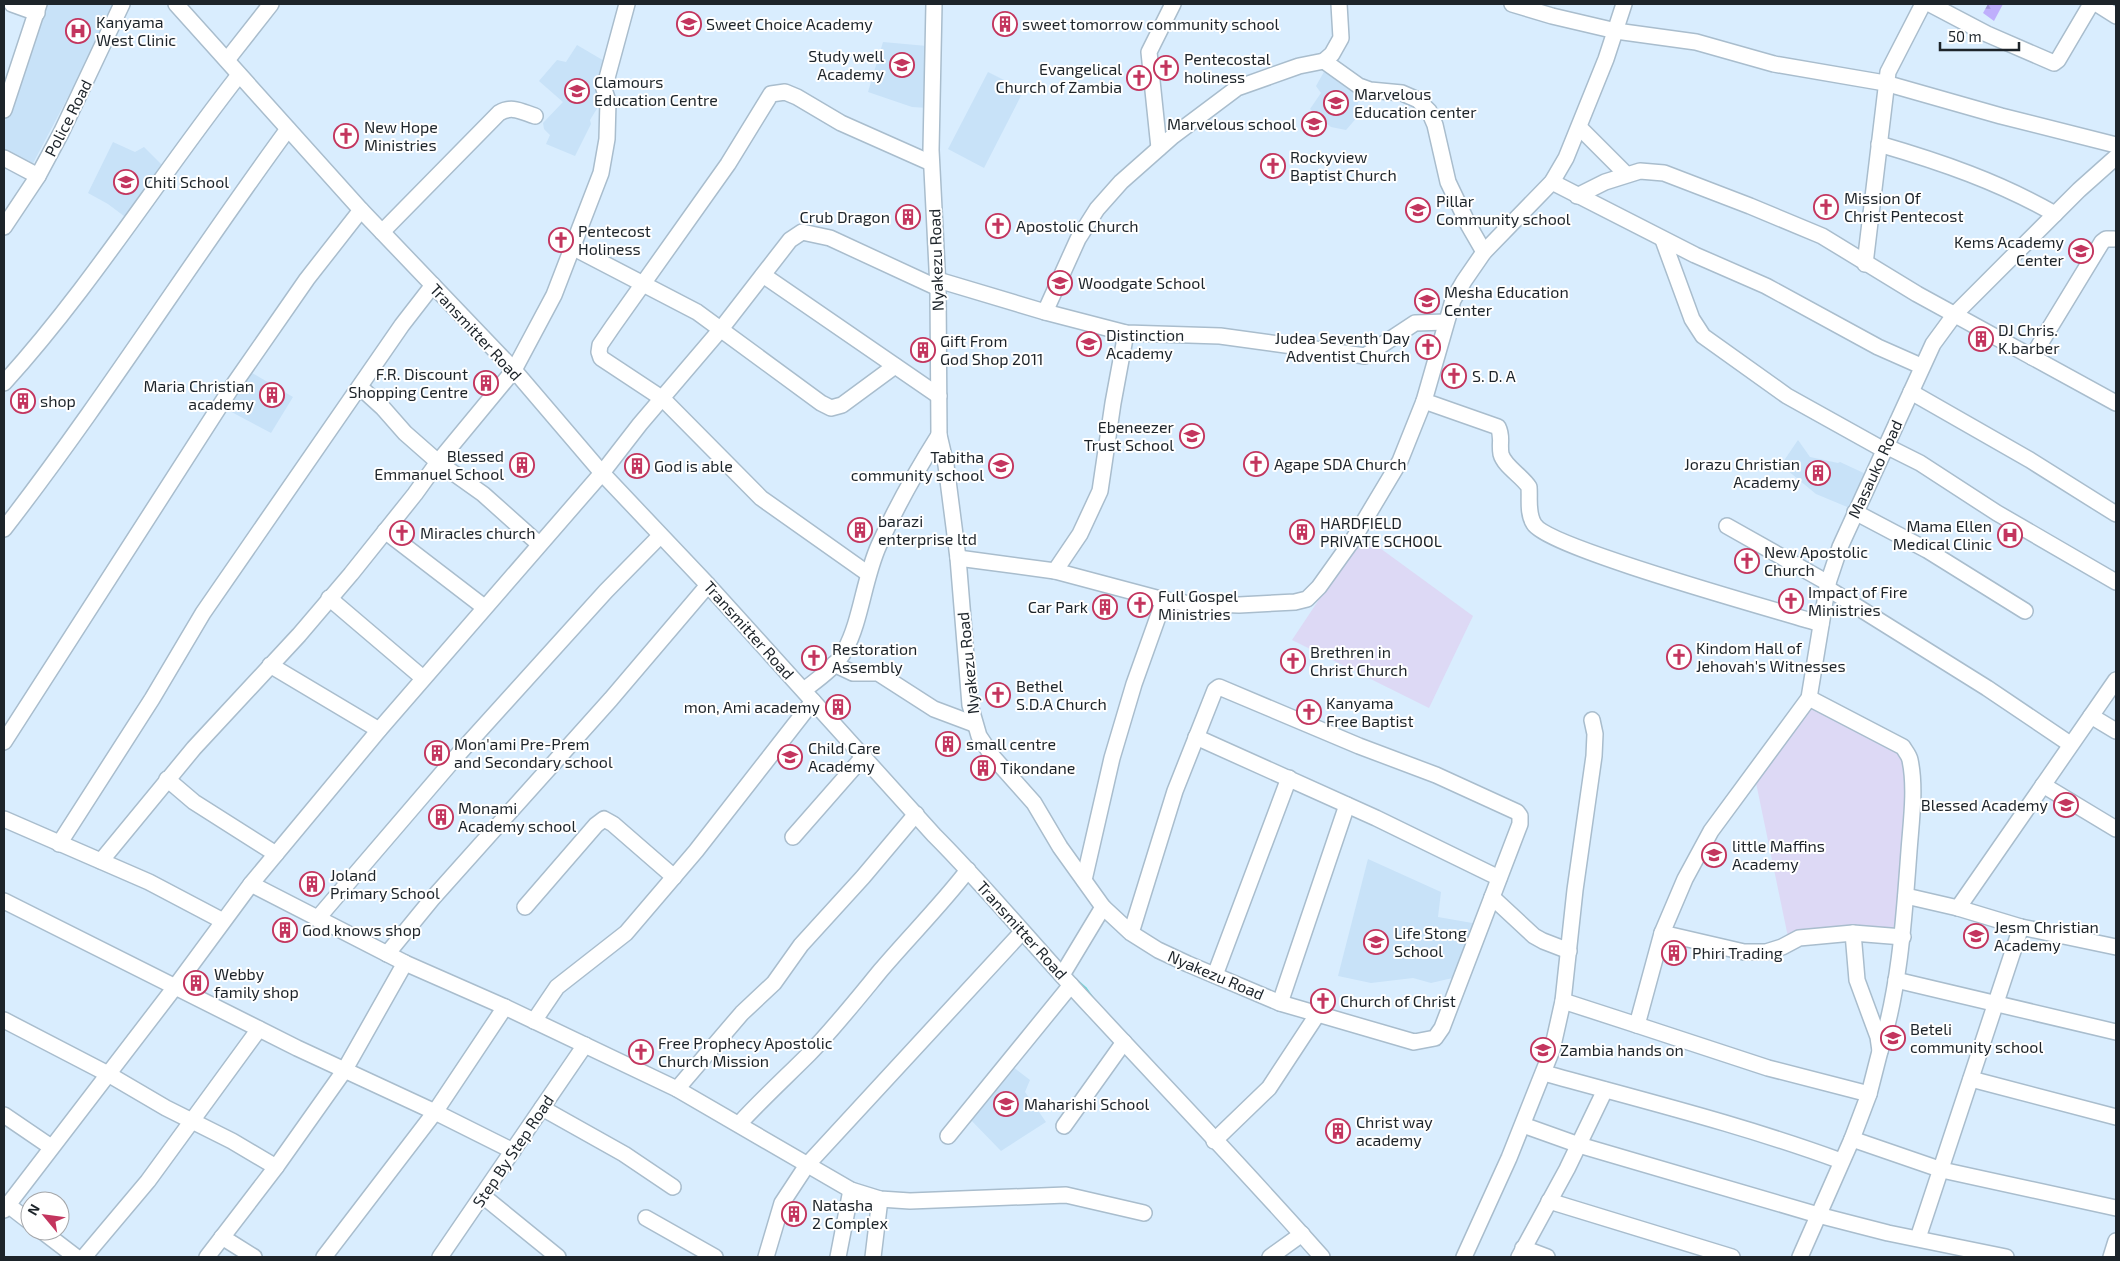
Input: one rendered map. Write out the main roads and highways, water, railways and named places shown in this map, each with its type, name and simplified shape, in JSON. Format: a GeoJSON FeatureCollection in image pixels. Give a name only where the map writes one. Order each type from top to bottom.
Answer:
{"type":"FeatureCollection","features":[{"type":"Feature","properties":{"kind":"waterway"},"geometry":{"type":"LineString","coordinates":[[897,784],[920,809]]}},
{"type":"Feature","properties":{"kind":"waterway"},"geometry":{"type":"LineString","coordinates":[[1074,978],[1093,999]]}},
{"type":"Feature","properties":{"kind":"place","name":"Sweet Choice Academy"},"geometry":{"type":"Point","coordinates":[689,24]}},
{"type":"Feature","properties":{"kind":"place","name":"sweet tomorrow community school"},"geometry":{"type":"Point","coordinates":[1005,24]}},
{"type":"Feature","properties":{"kind":"place","name":"Kanyama West Clinic"},"geometry":{"type":"Point","coordinates":[78,31]}},
{"type":"Feature","properties":{"kind":"place","name":"Study well Academy"},"geometry":{"type":"Point","coordinates":[902,65]}},
{"type":"Feature","properties":{"kind":"place","name":"Pentecostal holiness"},"geometry":{"type":"Point","coordinates":[1166,68]}},
{"type":"Feature","properties":{"kind":"place","name":"Evangelical Church of Zambia"},"geometry":{"type":"Point","coordinates":[1139,78]}},
{"type":"Feature","properties":{"kind":"place","name":"Clamours Education Centre"},"geometry":{"type":"Point","coordinates":[577,91]}},
{"type":"Feature","properties":{"kind":"place","name":"Marvelous Education center"},"geometry":{"type":"Point","coordinates":[1336,103]}},
{"type":"Feature","properties":{"kind":"place","name":"Marvelous school"},"geometry":{"type":"Point","coordinates":[1314,124]}},
{"type":"Feature","properties":{"kind":"place","name":"New Hope Ministries"},"geometry":{"type":"Point","coordinates":[346,136]}},
{"type":"Feature","properties":{"kind":"place","name":"Rockyview Baptist Church"},"geometry":{"type":"Point","coordinates":[1273,166]}},
{"type":"Feature","properties":{"kind":"place","name":"Chiti School"},"geometry":{"type":"Point","coordinates":[126,182]}},
{"type":"Feature","properties":{"kind":"place","name":"Mission Of Christ Pentecost"},"geometry":{"type":"Point","coordinates":[1826,207]}},
{"type":"Feature","properties":{"kind":"place","name":"Pillar Community school"},"geometry":{"type":"Point","coordinates":[1418,210]}},
{"type":"Feature","properties":{"kind":"place","name":"Crub Dragon"},"geometry":{"type":"Point","coordinates":[908,217]}},
{"type":"Feature","properties":{"kind":"place","name":"Apostolic Church"},"geometry":{"type":"Point","coordinates":[998,226]}},
{"type":"Feature","properties":{"kind":"place","name":"Pentecost Holiness"},"geometry":{"type":"Point","coordinates":[561,240]}},
{"type":"Feature","properties":{"kind":"place","name":"Kems Academy Center"},"geometry":{"type":"Point","coordinates":[2081,251]}},
{"type":"Feature","properties":{"kind":"place","name":"Woodgate School"},"geometry":{"type":"Point","coordinates":[1060,283]}},
{"type":"Feature","properties":{"kind":"place","name":"Mesha Education Center"},"geometry":{"type":"Point","coordinates":[1427,301]}},
{"type":"Feature","properties":{"kind":"place","name":"DJ Chris. K.barber"},"geometry":{"type":"Point","coordinates":[1981,339]}},
{"type":"Feature","properties":{"kind":"place","name":"Distinction Academy"},"geometry":{"type":"Point","coordinates":[1089,344]}},
{"type":"Feature","properties":{"kind":"place","name":"Judea Seventh Day Adventist Church"},"geometry":{"type":"Point","coordinates":[1428,347]}},
{"type":"Feature","properties":{"kind":"place","name":"Gift From God Shop 2011"},"geometry":{"type":"Point","coordinates":[923,350]}},
{"type":"Feature","properties":{"kind":"place","name":"S. D. A"},"geometry":{"type":"Point","coordinates":[1454,376]}},
{"type":"Feature","properties":{"kind":"place","name":"F.R. Discount Shopping Centre"},"geometry":{"type":"Point","coordinates":[486,383]}},
{"type":"Feature","properties":{"kind":"place","name":"Maria Christian academy"},"geometry":{"type":"Point","coordinates":[272,395]}},
{"type":"Feature","properties":{"kind":"place","name":"shop"},"geometry":{"type":"Point","coordinates":[23,401]}},
{"type":"Feature","properties":{"kind":"place","name":"Ebeneezer Trust School"},"geometry":{"type":"Point","coordinates":[1192,436]}},
{"type":"Feature","properties":{"kind":"place","name":"Agape SDA Church"},"geometry":{"type":"Point","coordinates":[1256,464]}},
{"type":"Feature","properties":{"kind":"place","name":"Blessed Emmanuel School"},"geometry":{"type":"Point","coordinates":[522,465]}},
{"type":"Feature","properties":{"kind":"place","name":"God is able"},"geometry":{"type":"Point","coordinates":[637,466]}},
{"type":"Feature","properties":{"kind":"place","name":"Tabitha community school"},"geometry":{"type":"Point","coordinates":[1001,466]}},
{"type":"Feature","properties":{"kind":"place","name":"Jorazu Christian Academy"},"geometry":{"type":"Point","coordinates":[1818,473]}},
{"type":"Feature","properties":{"kind":"place","name":"barazi enterprise ltd"},"geometry":{"type":"Point","coordinates":[860,530]}},
{"type":"Feature","properties":{"kind":"place","name":"HARDFIELD PRIVATE SCHOOL"},"geometry":{"type":"Point","coordinates":[1302,532]}},
{"type":"Feature","properties":{"kind":"place","name":"Miracles church"},"geometry":{"type":"Point","coordinates":[402,533]}},
{"type":"Feature","properties":{"kind":"place","name":"Mama Ellen Medical Clinic"},"geometry":{"type":"Point","coordinates":[2010,535]}},
{"type":"Feature","properties":{"kind":"place","name":"New Apostolic Church"},"geometry":{"type":"Point","coordinates":[1747,561]}},
{"type":"Feature","properties":{"kind":"place","name":"Impact of Fire Ministries"},"geometry":{"type":"Point","coordinates":[1791,601]}},
{"type":"Feature","properties":{"kind":"place","name":"Full Gospel Ministries"},"geometry":{"type":"Point","coordinates":[1140,605]}},
{"type":"Feature","properties":{"kind":"place","name":"Car Park"},"geometry":{"type":"Point","coordinates":[1105,607]}},
{"type":"Feature","properties":{"kind":"place","name":"Kindom Hall of Jehovah's Witnesses"},"geometry":{"type":"Point","coordinates":[1679,657]}},
{"type":"Feature","properties":{"kind":"place","name":"Restoration Assembly"},"geometry":{"type":"Point","coordinates":[814,658]}},
{"type":"Feature","properties":{"kind":"place","name":"Brethren in Christ Church"},"geometry":{"type":"Point","coordinates":[1293,661]}},
{"type":"Feature","properties":{"kind":"place","name":"Bethel S.D.A Church"},"geometry":{"type":"Point","coordinates":[998,695]}},
{"type":"Feature","properties":{"kind":"place","name":"mon, Ami academy"},"geometry":{"type":"Point","coordinates":[838,707]}},
{"type":"Feature","properties":{"kind":"place","name":"Kanyama Free Baptist"},"geometry":{"type":"Point","coordinates":[1309,712]}},
{"type":"Feature","properties":{"kind":"place","name":"small centre"},"geometry":{"type":"Point","coordinates":[948,744]}},
{"type":"Feature","properties":{"kind":"place","name":"Mon'ami Pre-Prem and Secondary school"},"geometry":{"type":"Point","coordinates":[437,753]}},
{"type":"Feature","properties":{"kind":"place","name":"Child Care Academy"},"geometry":{"type":"Point","coordinates":[790,757]}},
{"type":"Feature","properties":{"kind":"place","name":"Tikondane"},"geometry":{"type":"Point","coordinates":[983,768]}},
{"type":"Feature","properties":{"kind":"place","name":"Blessed Academy"},"geometry":{"type":"Point","coordinates":[2066,805]}},
{"type":"Feature","properties":{"kind":"place","name":"Monami Academy school"},"geometry":{"type":"Point","coordinates":[441,817]}},
{"type":"Feature","properties":{"kind":"place","name":"little Maffins Academy"},"geometry":{"type":"Point","coordinates":[1714,855]}},
{"type":"Feature","properties":{"kind":"place","name":"Joland Primary School"},"geometry":{"type":"Point","coordinates":[312,884]}},
{"type":"Feature","properties":{"kind":"place","name":"God knows shop"},"geometry":{"type":"Point","coordinates":[285,930]}},
{"type":"Feature","properties":{"kind":"place","name":"Jesm Christian Academy"},"geometry":{"type":"Point","coordinates":[1976,936]}},
{"type":"Feature","properties":{"kind":"place","name":"Life Stong School"},"geometry":{"type":"Point","coordinates":[1376,942]}},
{"type":"Feature","properties":{"kind":"place","name":"Phiri Trading"},"geometry":{"type":"Point","coordinates":[1674,953]}},
{"type":"Feature","properties":{"kind":"place","name":"Webby family shop"},"geometry":{"type":"Point","coordinates":[196,983]}},
{"type":"Feature","properties":{"kind":"place","name":"Church of Christ"},"geometry":{"type":"Point","coordinates":[1323,1001]}},
{"type":"Feature","properties":{"kind":"place","name":"Beteli community school"},"geometry":{"type":"Point","coordinates":[1893,1038]}},
{"type":"Feature","properties":{"kind":"place","name":"Zambia hands on"},"geometry":{"type":"Point","coordinates":[1543,1050]}},
{"type":"Feature","properties":{"kind":"place","name":"Free Prophecy Apostolic Church Mission"},"geometry":{"type":"Point","coordinates":[641,1052]}},
{"type":"Feature","properties":{"kind":"place","name":"Maharishi School"},"geometry":{"type":"Point","coordinates":[1006,1104]}},
{"type":"Feature","properties":{"kind":"place","name":"Christ way academy"},"geometry":{"type":"Point","coordinates":[1338,1131]}},
{"type":"Feature","properties":{"kind":"place","name":"Natasha 2 Complex"},"geometry":{"type":"Point","coordinates":[794,1214]}}]}
